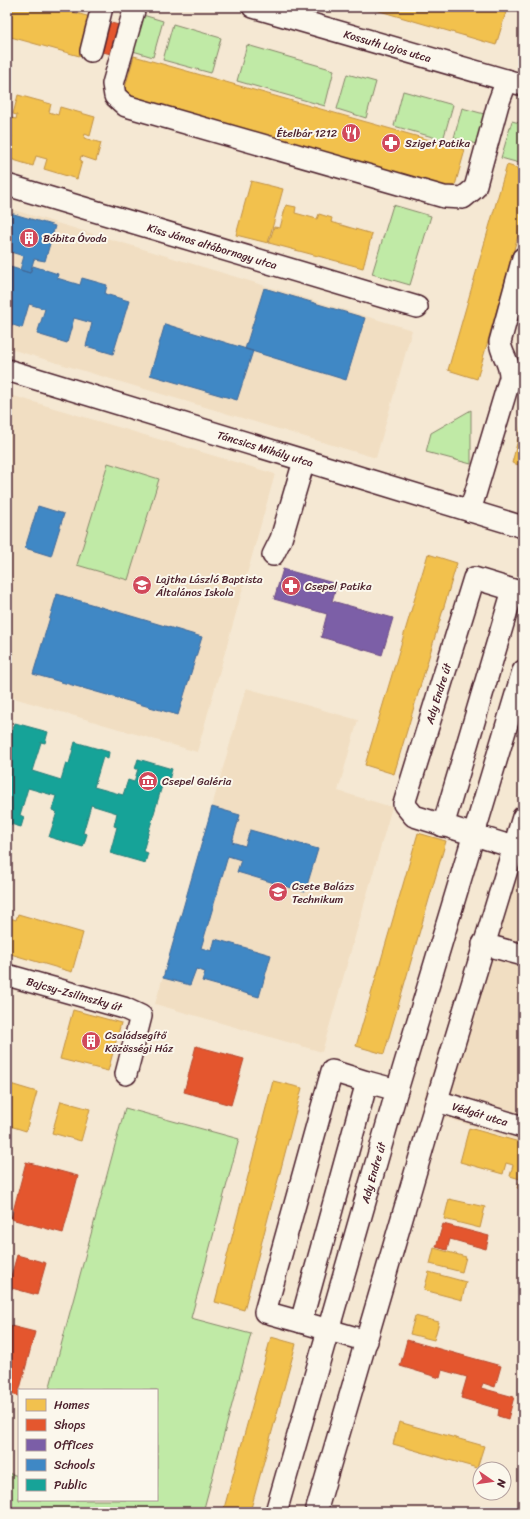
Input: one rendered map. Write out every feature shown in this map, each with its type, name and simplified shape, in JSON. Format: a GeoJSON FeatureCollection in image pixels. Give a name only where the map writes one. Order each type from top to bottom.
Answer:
{"type":"FeatureCollection","features":[{"type":"Feature","properties":{"kind":"street"},"geometry":{"type":"LineString","coordinates":[[90,51],[102,7]]}},
{"type":"Feature","properties":{"kind":"street"},"geometry":{"type":"LineString","coordinates":[[135,7],[113,84],[115,96],[126,106],[444,197],[463,198],[475,188],[498,104],[515,82]]}},
{"type":"Feature","properties":{"kind":"street","name":"Kossuth Lajos utca"},"geometry":{"type":"LineString","coordinates":[[253,7],[515,82]]}},
{"type":"Feature","properties":{"kind":"street","name":"Kiss János altábornagy utca"},"geometry":{"type":"LineString","coordinates":[[7,185],[417,307]]}},
{"type":"Feature","properties":{"kind":"street"},"geometry":{"type":"LineString","coordinates":[[470,512],[516,372],[510,370],[508,362],[501,350],[500,342],[523,258]]}},
{"type":"Feature","properties":{"kind":"street","name":"Táncsics Mihály utca"},"geometry":{"type":"LineString","coordinates":[[7,370],[523,527]]}},
{"type":"Feature","properties":{"kind":"street"},"geometry":{"type":"LineString","coordinates":[[273,555],[281,539],[304,461]]}},
{"type":"Feature","properties":{"kind":"street","name":"Ady Endre út"},"geometry":{"type":"LineString","coordinates":[[444,826],[518,591],[474,578],[404,804],[414,816],[444,826],[513,847]]}},
{"type":"Feature","properties":{"kind":"street","name":"Ady Endre út"},"geometry":{"type":"LineString","coordinates":[[276,1512],[397,1090],[523,671]]}},
{"type":"Feature","properties":{"kind":"street"},"geometry":{"type":"LineString","coordinates":[[316,1512],[483,944],[523,817]]}},
{"type":"Feature","properties":{"kind":"street"},"geometry":{"type":"LineString","coordinates":[[483,944],[523,955]]}},
{"type":"Feature","properties":{"kind":"street","name":"Bajcsy-Zsilinszky út"},"geometry":{"type":"LineString","coordinates":[[7,975],[124,1008],[141,1016],[126,1074]]}},
{"type":"Feature","properties":{"kind":"street"},"geometry":{"type":"LineString","coordinates":[[367,1341],[265,1312],[332,1071],[397,1090]]}},
{"type":"Feature","properties":{"kind":"street"},"geometry":{"type":"LineString","coordinates":[[301,1322],[367,1082]]}},
{"type":"Feature","properties":{"kind":"street","name":"Védgát utca"},"geometry":{"type":"LineString","coordinates":[[437,1101],[523,1126]]}},
{"type":"Feature","properties":{"kind":"shaded area"},"geometry":{"type":"Polygon","coordinates":[[[7,208],[412,330],[376,458],[7,348],[7,208]]]}},
{"type":"Feature","properties":{"kind":"shaded area","name":"Lajtha László Baptista Általános Iskola"},"geometry":{"type":"Polygon","coordinates":[[[7,394],[275,474],[197,752],[7,696],[7,394]]]}},
{"type":"Feature","properties":{"kind":"shaded area","name":"Csete Balázs Technikum"},"geometry":{"type":"Polygon","coordinates":[[[246,688],[358,720],[338,791],[392,807],[322,1052],[155,1004],[246,688]]]}},
{"type":"Feature","properties":{"kind":"shaded area"},"geometry":{"type":"Polygon","coordinates":[[[523,789],[523,1142],[420,1110],[523,789]]]}},
{"type":"Feature","properties":{"kind":"green space"},"geometry":{"type":"Polygon","coordinates":[[[143,15],[163,21],[153,57],[133,51],[143,15]]]}},
{"type":"Feature","properties":{"kind":"green space"},"geometry":{"type":"Polygon","coordinates":[[[173,24],[221,38],[211,73],[163,60],[173,24]]]}},
{"type":"Feature","properties":{"kind":"green space"},"geometry":{"type":"Polygon","coordinates":[[[247,45],[334,70],[325,106],[237,81],[247,45]]]}},
{"type":"Feature","properties":{"kind":"green space"},"geometry":{"type":"Polygon","coordinates":[[[347,74],[376,82],[366,118],[337,109],[347,74]]]}},
{"type":"Feature","properties":{"kind":"green space"},"geometry":{"type":"Polygon","coordinates":[[[403,91],[453,105],[443,140],[394,126],[403,91]]]}},
{"type":"Feature","properties":{"kind":"green space"},"geometry":{"type":"Polygon","coordinates":[[[462,108],[488,115],[480,145],[454,138],[462,108]]]}},
{"type":"Feature","properties":{"kind":"green space"},"geometry":{"type":"Polygon","coordinates":[[[512,121],[523,124],[523,164],[501,158],[512,121]]]}},
{"type":"Feature","properties":{"kind":"green space"},"geometry":{"type":"Polygon","coordinates":[[[393,205],[431,216],[410,285],[372,274],[393,205]]]}},
{"type":"Feature","properties":{"kind":"green space"},"geometry":{"type":"Polygon","coordinates":[[[471,410],[471,464],[426,452],[431,433],[471,410]]]}},
{"type":"Feature","properties":{"kind":"green space"},"geometry":{"type":"Polygon","coordinates":[[[108,463],[159,479],[128,580],[77,565],[108,463]]]}},
{"type":"Feature","properties":{"kind":"green space"},"geometry":{"type":"Polygon","coordinates":[[[125,1108],[239,1139],[191,1318],[251,1334],[203,1512],[7,1512],[7,1473],[18,1476],[18,1501],[158,1501],[158,1389],[49,1389],[125,1108]]]}},
{"type":"Feature","properties":{"kind":"building: Homes"},"geometry":{"type":"Polygon","coordinates":[[[7,7],[55,7],[94,18],[83,57],[7,36],[7,7]]]}},
{"type":"Feature","properties":{"kind":"building: Homes"},"geometry":{"type":"Polygon","coordinates":[[[366,7],[499,7],[507,9],[496,45],[366,7]]]}},
{"type":"Feature","properties":{"kind":"building: Homes"},"geometry":{"type":"Polygon","coordinates":[[[134,56],[465,150],[454,189],[123,95],[134,56]]]}},
{"type":"Feature","properties":{"kind":"building: Homes"},"geometry":{"type":"Polygon","coordinates":[[[18,95],[51,104],[49,112],[58,115],[60,107],[95,117],[90,136],[85,134],[84,138],[101,143],[96,161],[81,156],[80,160],[82,161],[77,179],[44,169],[47,159],[36,156],[33,166],[7,158],[7,141],[10,142],[12,136],[7,135],[7,117],[16,119],[17,115],[13,114],[18,95]]]}},
{"type":"Feature","properties":{"kind":"building: Homes"},"geometry":{"type":"Polygon","coordinates":[[[507,165],[523,170],[523,218],[477,379],[448,370],[507,165]]]}},
{"type":"Feature","properties":{"kind":"building: Homes"},"geometry":{"type":"Polygon","coordinates":[[[251,181],[283,189],[268,243],[236,235],[251,181]]]}},
{"type":"Feature","properties":{"kind":"building: Homes"},"geometry":{"type":"Polygon","coordinates":[[[286,205],[296,207],[295,213],[317,219],[319,214],[332,218],[331,222],[372,234],[363,268],[269,243],[274,227],[280,228],[286,205]]]}},
{"type":"Feature","properties":{"kind":"building: Homes"},"geometry":{"type":"Polygon","coordinates":[[[523,420],[523,466],[512,463],[523,420]]]}},
{"type":"Feature","properties":{"kind":"building: Homes"},"geometry":{"type":"Polygon","coordinates":[[[428,554],[457,563],[394,774],[365,765],[428,554]]]}},
{"type":"Feature","properties":{"kind":"building: Homes"},"geometry":{"type":"Polygon","coordinates":[[[418,833],[446,841],[384,1054],[356,1046],[418,833]]]}},
{"type":"Feature","properties":{"kind":"building: Homes"},"geometry":{"type":"Polygon","coordinates":[[[18,914],[83,933],[72,972],[7,953],[9,945],[7,944],[7,917],[16,920],[18,914]]]}},
{"type":"Feature","properties":{"kind":"building: Homes","name":"Családsegítő Közösségi Ház"},"geometry":{"type":"Polygon","coordinates":[[[73,1010],[121,1023],[108,1071],[60,1059],[73,1010]]]}},
{"type":"Feature","properties":{"kind":"building: Homes"},"geometry":{"type":"Polygon","coordinates":[[[273,1081],[302,1088],[244,1310],[215,1302],[273,1081]]]}},
{"type":"Feature","properties":{"kind":"building: Homes"},"geometry":{"type":"Polygon","coordinates":[[[7,1083],[37,1092],[26,1131],[7,1125],[7,1083]]]}},
{"type":"Feature","properties":{"kind":"building: Homes"},"geometry":{"type":"Polygon","coordinates":[[[61,1101],[90,1109],[81,1141],[52,1133],[61,1101]]]}},
{"type":"Feature","properties":{"kind":"building: Homes"},"geometry":{"type":"Polygon","coordinates":[[[469,1128],[523,1143],[523,1189],[517,1188],[520,1179],[510,1176],[513,1165],[506,1163],[503,1174],[460,1162],[469,1128]]]}},
{"type":"Feature","properties":{"kind":"building: Homes"},"geometry":{"type":"Polygon","coordinates":[[[449,1199],[485,1207],[480,1228],[444,1219],[449,1199]]]}},
{"type":"Feature","properties":{"kind":"building: Homes"},"geometry":{"type":"Polygon","coordinates":[[[434,1248],[466,1257],[462,1272],[430,1264],[434,1248]]]}},
{"type":"Feature","properties":{"kind":"building: Homes"},"geometry":{"type":"Polygon","coordinates":[[[429,1272],[466,1282],[462,1300],[424,1290],[429,1272]]]}},
{"type":"Feature","properties":{"kind":"building: Homes"},"geometry":{"type":"Polygon","coordinates":[[[415,1316],[439,1322],[434,1340],[410,1334],[415,1316]]]}},
{"type":"Feature","properties":{"kind":"building: Homes"},"geometry":{"type":"Polygon","coordinates":[[[271,1337],[296,1344],[250,1512],[223,1512],[271,1337]]]}},
{"type":"Feature","properties":{"kind":"building: Homes"},"geometry":{"type":"Polygon","coordinates":[[[399,1422],[484,1446],[479,1461],[472,1461],[472,1467],[393,1444],[399,1422]]]}},
{"type":"Feature","properties":{"kind":"building: Shops"},"geometry":{"type":"Polygon","coordinates":[[[103,21],[119,25],[111,54],[95,50],[103,21]]]}},
{"type":"Feature","properties":{"kind":"building: Shops"},"geometry":{"type":"Polygon","coordinates":[[[196,1046],[244,1059],[231,1105],[184,1092],[196,1046]]]}},
{"type":"Feature","properties":{"kind":"building: Shops"},"geometry":{"type":"Polygon","coordinates":[[[26,1162],[78,1176],[63,1233],[11,1219],[26,1162]]]}},
{"type":"Feature","properties":{"kind":"building: Shops"},"geometry":{"type":"Polygon","coordinates":[[[443,1224],[489,1236],[486,1249],[450,1239],[447,1250],[436,1247],[443,1224]]]}},
{"type":"Feature","properties":{"kind":"building: Shops"},"geometry":{"type":"Polygon","coordinates":[[[17,1255],[46,1263],[37,1295],[8,1287],[17,1255]]]}},
{"type":"Feature","properties":{"kind":"building: Shops"},"geometry":{"type":"Polygon","coordinates":[[[7,1325],[35,1332],[20,1389],[18,1389],[18,1396],[7,1393],[7,1325]]]}},
{"type":"Feature","properties":{"kind":"building: Shops"},"geometry":{"type":"Polygon","coordinates":[[[407,1340],[501,1366],[495,1387],[483,1383],[481,1388],[514,1397],[508,1419],[498,1416],[499,1409],[461,1398],[467,1377],[442,1370],[440,1378],[400,1366],[407,1340]]]}},
{"type":"Feature","properties":{"kind":"building: Offices"},"geometry":{"type":"Polygon","coordinates":[[[283,569],[337,584],[332,601],[393,618],[382,655],[321,637],[327,614],[274,599],[283,569]]]}},
{"type":"Feature","properties":{"kind":"building: Schools","name":"Bóbita Óvoda"},"geometry":{"type":"Polygon","coordinates":[[[7,212],[55,226],[45,261],[34,259],[30,273],[20,270],[24,256],[7,251],[7,212]]]}},
{"type":"Feature","properties":{"kind":"building: Schools"},"geometry":{"type":"Polygon","coordinates":[[[7,266],[30,273],[33,266],[58,274],[57,278],[80,285],[82,278],[107,285],[105,294],[129,301],[113,354],[86,346],[92,323],[74,318],[67,343],[37,334],[45,309],[29,304],[22,328],[7,323],[7,266]]]}},
{"type":"Feature","properties":{"kind":"building: Schools"},"geometry":{"type":"Polygon","coordinates":[[[264,288],[365,318],[346,380],[245,349],[264,288]]]}},
{"type":"Feature","properties":{"kind":"building: Schools"},"geometry":{"type":"Polygon","coordinates":[[[165,324],[253,351],[237,400],[150,375],[165,324]]]}},
{"type":"Feature","properties":{"kind":"building: Schools"},"geometry":{"type":"Polygon","coordinates":[[[38,506],[64,514],[51,556],[25,548],[38,506]]]}},
{"type":"Feature","properties":{"kind":"building: Schools"},"geometry":{"type":"Polygon","coordinates":[[[57,594],[202,637],[178,715],[33,674],[57,594]]]}},
{"type":"Feature","properties":{"kind":"building: Schools"},"geometry":{"type":"Polygon","coordinates":[[[212,807],[240,815],[232,842],[245,846],[250,830],[318,849],[305,892],[237,872],[241,860],[228,856],[201,948],[212,951],[215,939],[271,955],[259,997],[202,981],[205,972],[196,969],[190,985],[163,978],[212,807]]]}},
{"type":"Feature","properties":{"kind":"building: Public"},"geometry":{"type":"Polygon","coordinates":[[[15,723],[48,732],[45,743],[41,742],[32,771],[61,780],[66,763],[69,764],[75,742],[109,752],[108,759],[103,757],[94,787],[123,795],[128,780],[134,782],[138,769],[135,769],[138,759],[172,769],[169,780],[164,779],[143,851],[148,853],[145,863],[110,853],[117,827],[114,826],[117,813],[91,805],[83,833],[87,834],[83,847],[49,837],[57,812],[52,810],[56,796],[28,788],[20,815],[24,817],[21,827],[7,823],[7,747],[15,723]]]}},
{"type":"Feature","properties":{"kind":"place","name":"Ételbár 1212"},"geometry":{"type":"Point","coordinates":[351,133]}},
{"type":"Feature","properties":{"kind":"place","name":"Sziget Patika"},"geometry":{"type":"Point","coordinates":[391,143]}},
{"type":"Feature","properties":{"kind":"place","name":"Bóbita Óvoda"},"geometry":{"type":"Point","coordinates":[29,238]}},
{"type":"Feature","properties":{"kind":"place","name":"Lajtha László Baptista Általános Iskola"},"geometry":{"type":"Point","coordinates":[142,585]}},
{"type":"Feature","properties":{"kind":"place","name":"Csepel Patika"},"geometry":{"type":"Point","coordinates":[291,586]}},
{"type":"Feature","properties":{"kind":"place","name":"Csepel Galéria"},"geometry":{"type":"Point","coordinates":[148,781]}},
{"type":"Feature","properties":{"kind":"place","name":"Csete Balázs Technikum"},"geometry":{"type":"Point","coordinates":[278,892]}},
{"type":"Feature","properties":{"kind":"place","name":"Családsegítő Közösségi Ház"},"geometry":{"type":"Point","coordinates":[91,1041]}}]}
